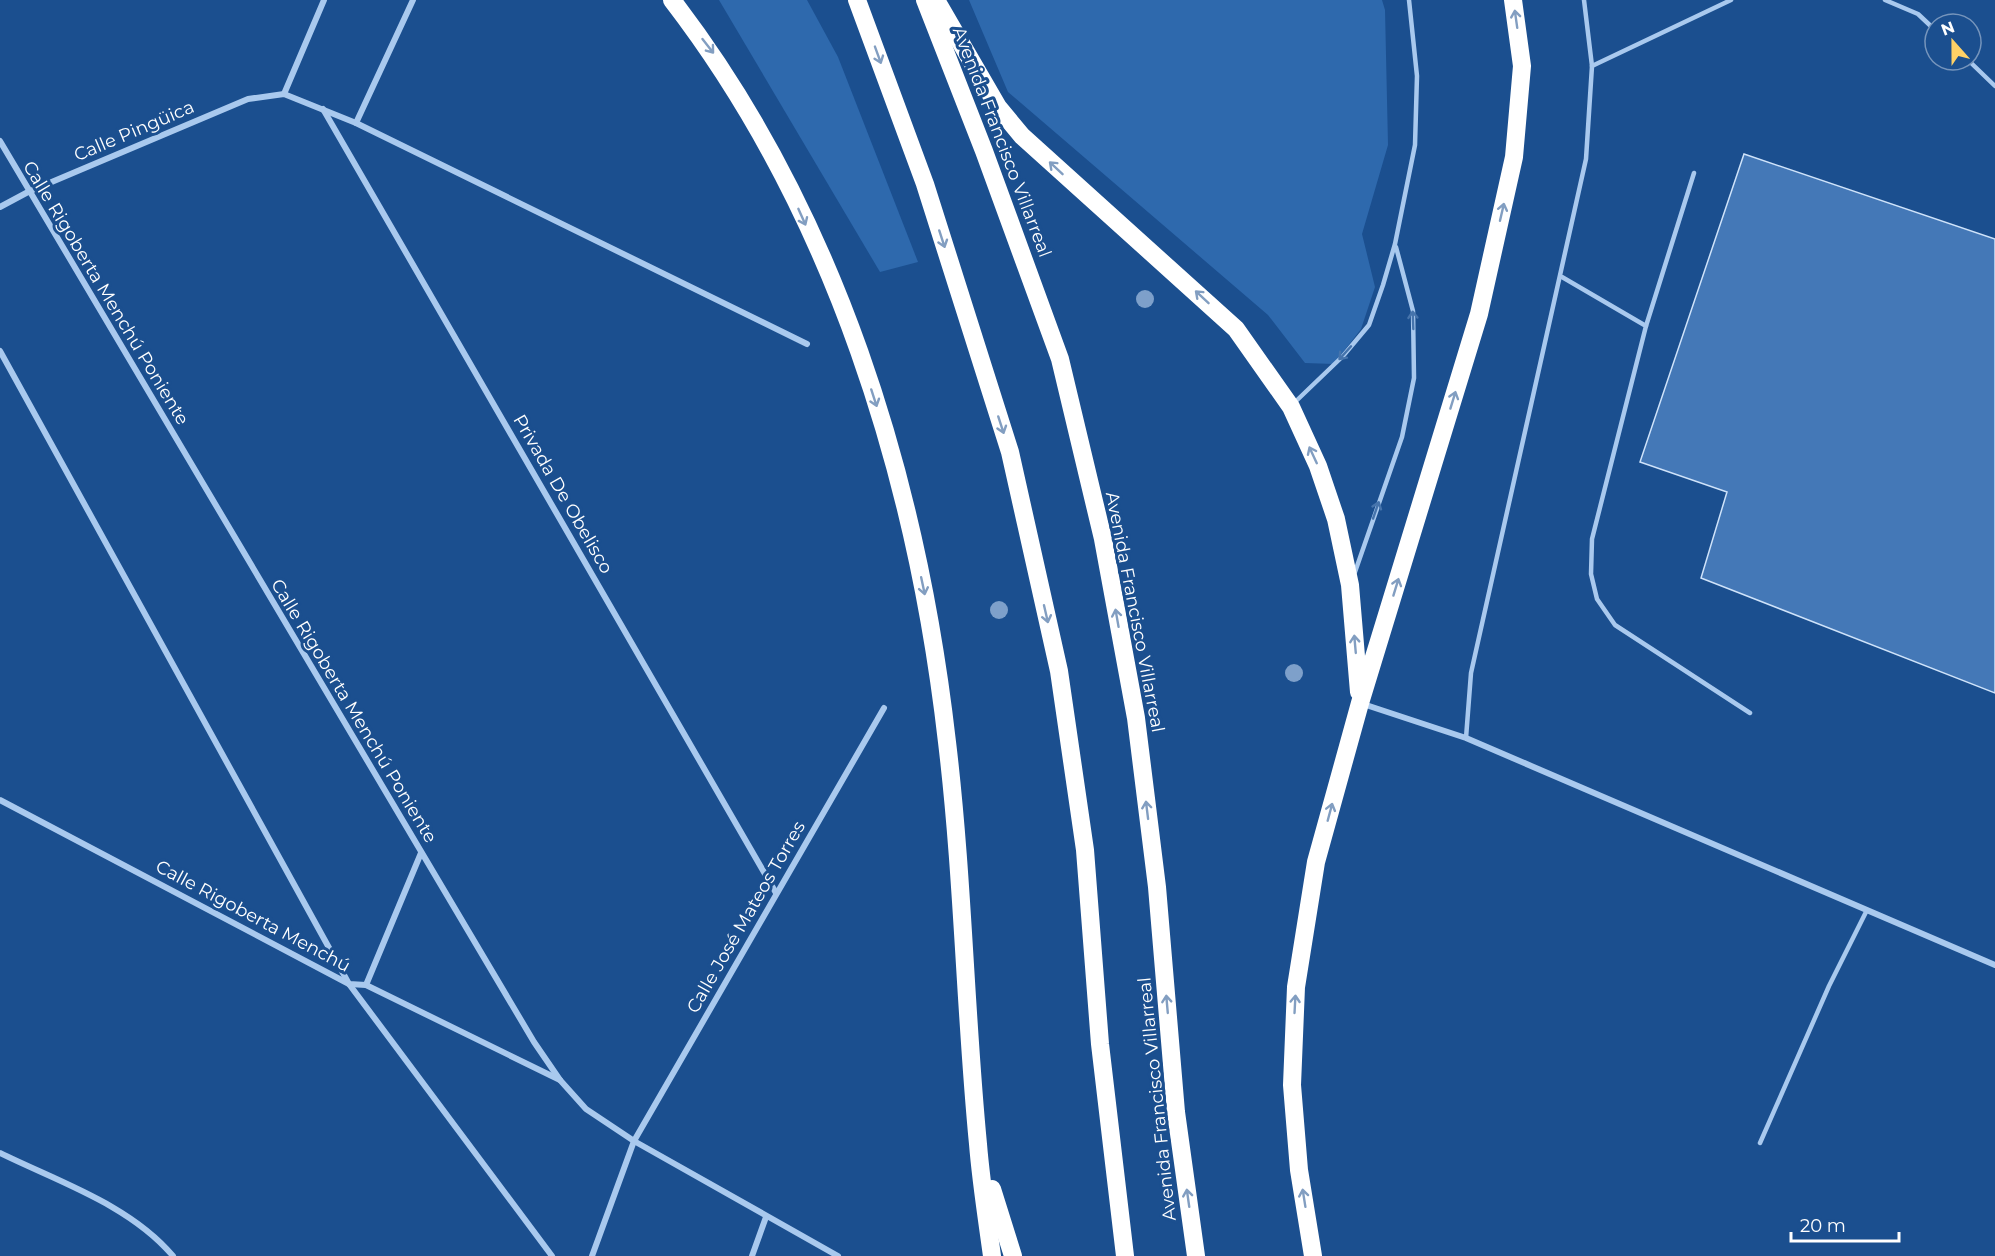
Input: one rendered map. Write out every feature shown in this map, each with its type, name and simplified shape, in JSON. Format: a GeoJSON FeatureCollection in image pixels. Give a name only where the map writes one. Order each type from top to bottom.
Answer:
{"type":"FeatureCollection","features":[{"type":"Feature","properties":{"kind":"highway"},"geometry":{"type":"LineString","coordinates":[[672,0],[714,55],[792,194],[853,331],[894,458],[925,593],[947,741],[962,897],[978,1144],[992,1256]]}},
{"type":"Feature","properties":{"kind":"highway"},"geometry":{"type":"LineString","coordinates":[[857,0],[925,184],[1010,452],[1059,671],[1084,850],[1100,1044],[1125,1256]]}},
{"type":"Feature","properties":{"kind":"highway","name":"Avenida Francisco Villarreal"},"geometry":{"type":"LineString","coordinates":[[925,0],[1060,359],[1103,539],[1136,718],[1156,887],[1176,1112],[1196,1256]]}},
{"type":"Feature","properties":{"kind":"highway"},"geometry":{"type":"LineString","coordinates":[[936,0],[998,107],[1023,136],[1236,329],[1290,407],[1318,466],[1336,519],[1350,585],[1360,703]]}},
{"type":"Feature","properties":{"kind":"highway"},"geometry":{"type":"LineString","coordinates":[[1313,1256],[1299,1170],[1292,1085],[1296,987],[1316,862],[1360,703],[1479,314],[1514,157],[1522,66],[1513,0]]}},
{"type":"Feature","properties":{"kind":"highway"},"geometry":{"type":"LineString","coordinates":[[978,1144],[1013,1256]]}},
{"type":"Feature","properties":{"kind":"street"},"geometry":{"type":"LineString","coordinates":[[284,94],[324,0]]}},
{"type":"Feature","properties":{"kind":"street"},"geometry":{"type":"LineString","coordinates":[[413,0],[356,123],[807,344]]}},
{"type":"Feature","properties":{"kind":"street","name":"Calle Pingüica"},"geometry":{"type":"LineString","coordinates":[[0,207],[28,192],[248,99],[284,94],[356,123]]}},
{"type":"Feature","properties":{"kind":"street","name":"Privada De Obelisco"},"geometry":{"type":"LineString","coordinates":[[323,109],[776,893]]}},
{"type":"Feature","properties":{"kind":"street","name":"Calle Rigoberta Menchú Poniente"},"geometry":{"type":"LineString","coordinates":[[0,141],[28,192],[421,853],[534,1042],[560,1080],[586,1108],[634,1141],[838,1256]]}},
{"type":"Feature","properties":{"kind":"street"},"geometry":{"type":"LineString","coordinates":[[0,351],[350,984],[552,1256]]}},
{"type":"Feature","properties":{"kind":"street"},"geometry":{"type":"LineString","coordinates":[[1360,703],[1466,738],[1995,965]]}},
{"type":"Feature","properties":{"kind":"street","name":"Calle José Mateos Torres"},"geometry":{"type":"LineString","coordinates":[[592,1256],[634,1141],[884,708]]}},
{"type":"Feature","properties":{"kind":"street","name":"Calle Rigoberta Menchú"},"geometry":{"type":"LineString","coordinates":[[0,800],[350,984],[366,986],[560,1080]]}},
{"type":"Feature","properties":{"kind":"street"},"geometry":{"type":"LineString","coordinates":[[366,986],[421,853]]}},
{"type":"Feature","properties":{"kind":"street"},"geometry":{"type":"LineString","coordinates":[[0,1153],[121,1212],[157,1237],[173,1256]]}},
{"type":"Feature","properties":{"kind":"street"},"geometry":{"type":"LineString","coordinates":[[752,1256],[766,1217]]}},
{"type":"Feature","properties":{"kind":"lane"},"geometry":{"type":"LineString","coordinates":[[1290,407],[1343,356],[1369,325],[1395,244],[1415,145],[1418,76],[1409,0]]}},
{"type":"Feature","properties":{"kind":"lane"},"geometry":{"type":"LineString","coordinates":[[1466,738],[1471,674],[1562,278],[1586,159],[1592,66],[1584,0]]}},
{"type":"Feature","properties":{"kind":"lane"},"geometry":{"type":"LineString","coordinates":[[1592,66],[1731,0]]}},
{"type":"Feature","properties":{"kind":"lane"},"geometry":{"type":"LineString","coordinates":[[1885,0],[1918,14],[1923,19]]}},
{"type":"Feature","properties":{"kind":"lane"},"geometry":{"type":"LineString","coordinates":[[1980,72],[1995,86]]}},
{"type":"Feature","properties":{"kind":"lane"},"geometry":{"type":"LineString","coordinates":[[1694,173],[1646,326],[1592,539],[1591,574],[1597,599],[1616,625],[1750,713]]}},
{"type":"Feature","properties":{"kind":"lane"},"geometry":{"type":"LineString","coordinates":[[1350,585],[1402,436],[1414,378],[1413,311],[1395,244]]}},
{"type":"Feature","properties":{"kind":"lane"},"geometry":{"type":"LineString","coordinates":[[1562,278],[1646,326]]}},
{"type":"Feature","properties":{"kind":"lane"},"geometry":{"type":"LineString","coordinates":[[1760,1143],[1829,986],[1867,910]]}},
{"type":"Feature","properties":{"kind":"shaded area"},"geometry":{"type":"Polygon","coordinates":[[[719,0],[807,0],[838,57],[918,262],[880,272],[719,0]]]}},
{"type":"Feature","properties":{"kind":"shaded area"},"geometry":{"type":"Polygon","coordinates":[[[969,0],[1382,0],[1385,10],[1388,145],[1362,234],[1375,287],[1361,329],[1334,364],[1305,363],[1268,315],[1008,92],[969,0]]]}},
{"type":"Feature","properties":{"kind":"building"},"geometry":{"type":"Polygon","coordinates":[[[1744,154],[1995,239],[1995,693],[1701,578],[1727,492],[1640,462],[1744,154]]]}}]}
